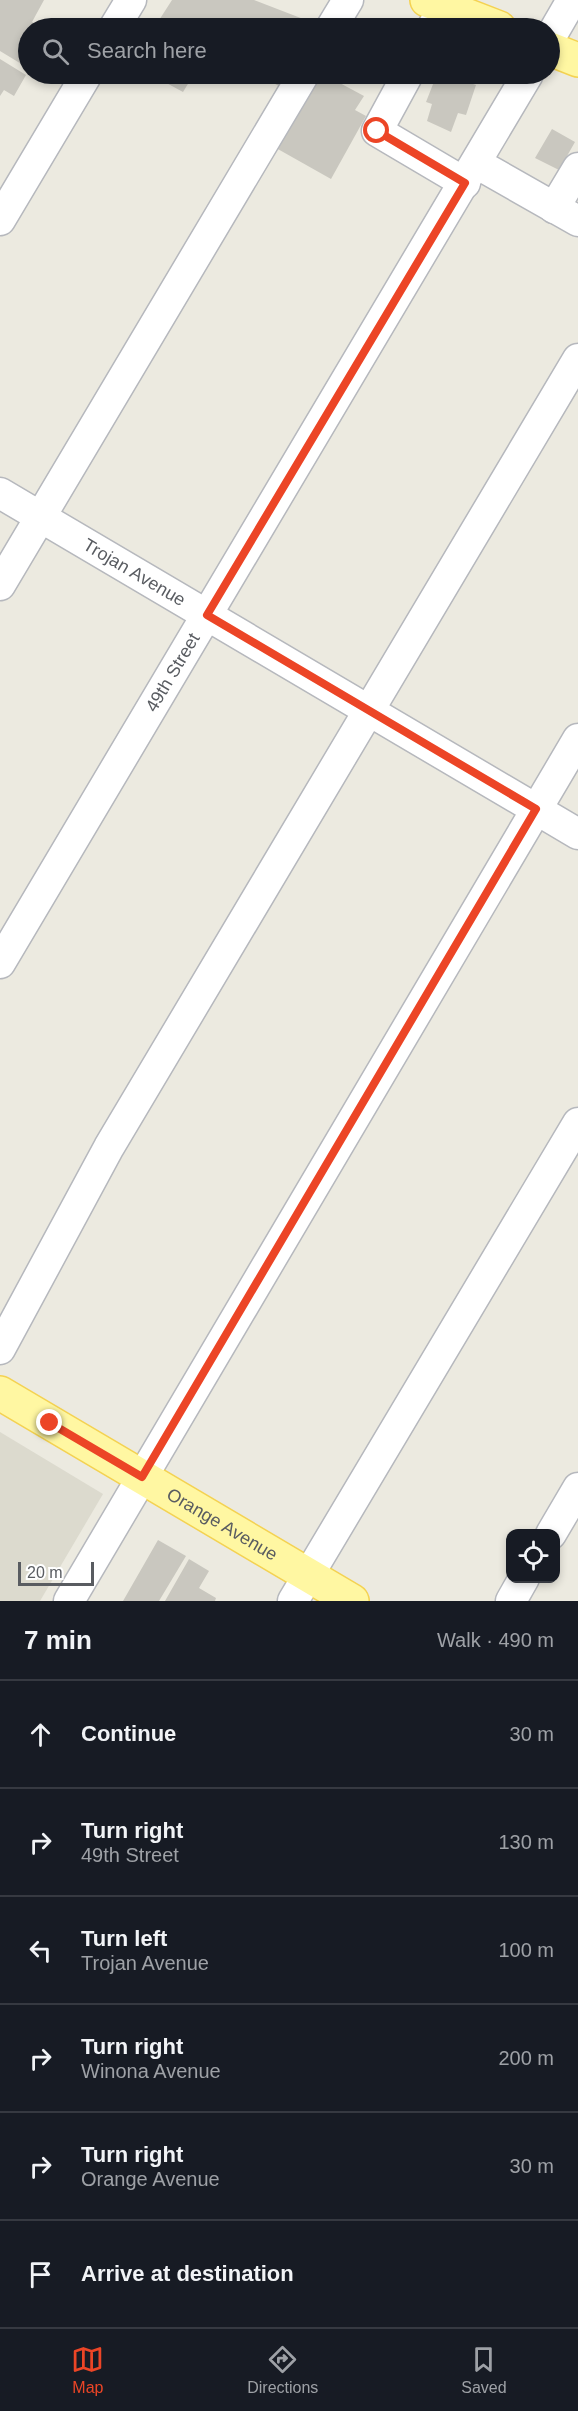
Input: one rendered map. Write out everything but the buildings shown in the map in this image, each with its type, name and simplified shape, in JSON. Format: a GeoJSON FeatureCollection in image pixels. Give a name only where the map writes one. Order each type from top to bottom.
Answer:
{"type":"FeatureCollection","features":[{"type":"Feature","properties":{"kind":"main road"},"geometry":{"type":"LineString","coordinates":[[434,12],[458,18]]}},
{"type":"Feature","properties":{"kind":"main road"},"geometry":{"type":"LineString","coordinates":[[560,53],[578,60]]}},
{"type":"Feature","properties":{"kind":"main road","name":"Orange Avenue"},"geometry":{"type":"LineString","coordinates":[[0,1393],[142,1477],[301,1588],[352,1601]]}},
{"type":"Feature","properties":{"kind":"street"},"geometry":{"type":"LineString","coordinates":[[120,18],[131,0]]}},
{"type":"Feature","properties":{"kind":"street"},"geometry":{"type":"LineString","coordinates":[[337,18],[348,0]]}},
{"type":"Feature","properties":{"kind":"street"},"geometry":{"type":"LineString","coordinates":[[560,20],[572,0]]}},
{"type":"Feature","properties":{"kind":"street"},"geometry":{"type":"LineString","coordinates":[[0,220],[81,84]]}},
{"type":"Feature","properties":{"kind":"street"},"geometry":{"type":"LineString","coordinates":[[0,585],[298,84]]}},
{"type":"Feature","properties":{"kind":"street"},"geometry":{"type":"LineString","coordinates":[[403,84],[377,131],[566,214],[578,168]]}},
{"type":"Feature","properties":{"kind":"street","name":"49th Street"},"geometry":{"type":"LineString","coordinates":[[0,963],[522,84]]}},
{"type":"Feature","properties":{"kind":"street"},"geometry":{"type":"LineString","coordinates":[[0,1349],[110,1147],[578,359]]}},
{"type":"Feature","properties":{"kind":"street","name":"Trojan Avenue"},"geometry":{"type":"LineString","coordinates":[[0,493],[578,834]]}},
{"type":"Feature","properties":{"kind":"street"},"geometry":{"type":"LineString","coordinates":[[69,1601],[578,738]]}},
{"type":"Feature","properties":{"kind":"street"},"geometry":{"type":"LineString","coordinates":[[301,1588],[578,1123]]}},
{"type":"Feature","properties":{"kind":"street"},"geometry":{"type":"LineString","coordinates":[[553,1529],[578,1488]]}},
{"type":"Feature","properties":{"kind":"street"},"geometry":{"type":"LineString","coordinates":[[511,1601],[521,1583]]}},
{"type":"Feature","properties":{"kind":"shaded area"},"geometry":{"type":"Polygon","coordinates":[[[0,1432],[103,1494],[40,1601],[0,1601],[0,1432]]]}},
{"type":"Feature","properties":{"kind":"route"},"geometry":{"type":"LineString","coordinates":[[50,1423],[142,1477],[536,809],[207,615],[465,183],[377,131]]}}]}
